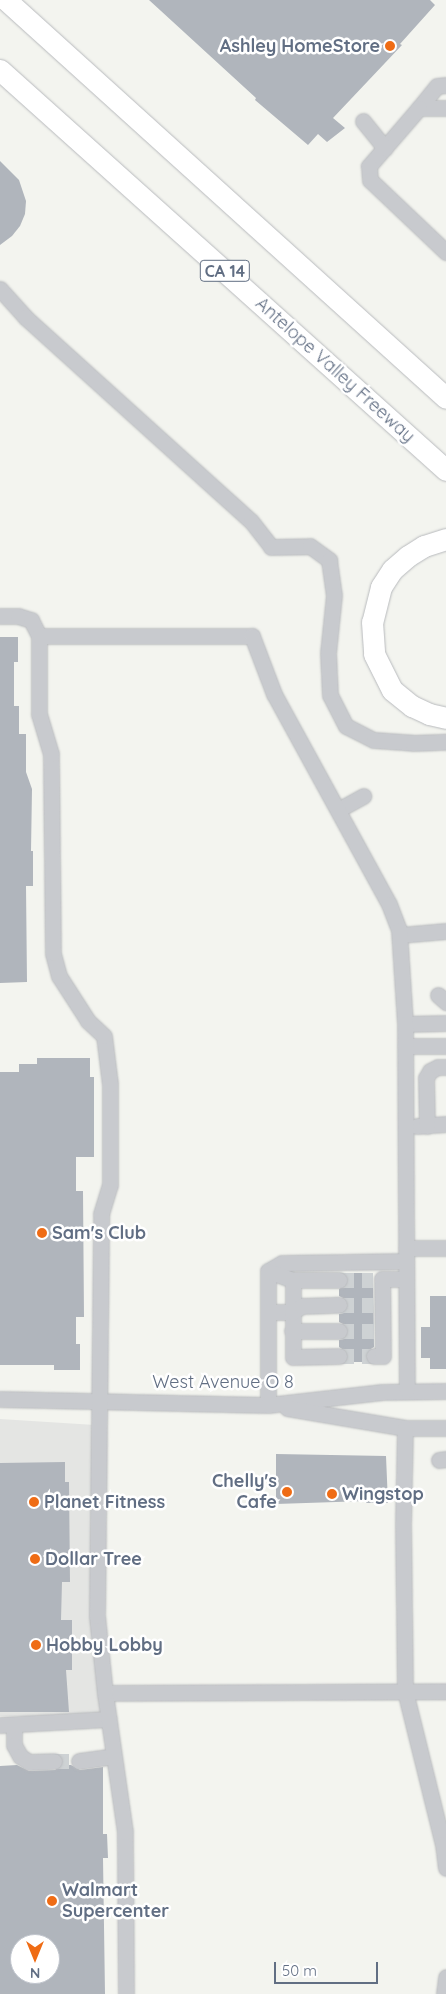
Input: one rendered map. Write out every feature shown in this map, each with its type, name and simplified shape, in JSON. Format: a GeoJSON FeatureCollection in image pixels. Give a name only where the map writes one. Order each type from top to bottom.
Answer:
{"type":"FeatureCollection","features":[{"type":"Feature","properties":{"kind":"highway"},"geometry":{"type":"LineString","coordinates":[[6,0],[446,398]]}},
{"type":"Feature","properties":{"kind":"highway","name":"Antelope Valley Freeway"},"geometry":{"type":"LineString","coordinates":[[2,71],[446,470]]}},
{"type":"Feature","properties":{"kind":"highway"},"geometry":{"type":"LineString","coordinates":[[446,540],[424,546],[408,556],[392,570],[382,587],[375,608],[372,638],[374,654],[392,690],[412,706],[429,714],[446,718]]}},
{"type":"Feature","properties":{"kind":"street"},"geometry":{"type":"LineString","coordinates":[[446,85],[437,86],[369,166],[370,180],[446,252]]}},
{"type":"Feature","properties":{"kind":"street"},"geometry":{"type":"LineString","coordinates":[[419,108],[446,108]]}},
{"type":"Feature","properties":{"kind":"street"},"geometry":{"type":"LineString","coordinates":[[363,121],[385,148]]}},
{"type":"Feature","properties":{"kind":"street"},"geometry":{"type":"LineString","coordinates":[[0,289],[25,318],[251,521],[270,547],[310,546],[329,560],[334,595],[328,653],[330,695],[346,726],[374,740],[413,743],[446,742]]}},
{"type":"Feature","properties":{"kind":"street"},"geometry":{"type":"LineString","coordinates":[[0,616],[18,616],[30,620],[39,636],[39,714],[51,754],[53,953],[59,976],[88,1021],[104,1036],[110,1084],[110,1185],[100,1214],[97,1616],[105,1693],[125,1832],[126,1994]]}},
{"type":"Feature","properties":{"kind":"street"},"geometry":{"type":"LineString","coordinates":[[39,636],[252,636],[274,694],[389,904],[400,935],[405,1024],[407,1390]]}},
{"type":"Feature","properties":{"kind":"street"},"geometry":{"type":"LineString","coordinates":[[338,810],[363,796]]}},
{"type":"Feature","properties":{"kind":"street"},"geometry":{"type":"LineString","coordinates":[[400,935],[441,931]]}},
{"type":"Feature","properties":{"kind":"street"},"geometry":{"type":"LineString","coordinates":[[405,1024],[446,1023]]}},
{"type":"Feature","properties":{"kind":"street"},"geometry":{"type":"LineString","coordinates":[[405,1046],[446,1046]]}},
{"type":"Feature","properties":{"kind":"street"},"geometry":{"type":"LineString","coordinates":[[427,1126],[426,1078],[430,1071],[438,1067],[446,1067]]}},
{"type":"Feature","properties":{"kind":"street"},"geometry":{"type":"LineString","coordinates":[[406,1128],[446,1124]]}},
{"type":"Feature","properties":{"kind":"street"},"geometry":{"type":"LineString","coordinates":[[268,1271],[282,1263],[406,1255],[446,1248]]}},
{"type":"Feature","properties":{"kind":"street"},"geometry":{"type":"LineString","coordinates":[[268,1271],[292,1280],[339,1280]]}},
{"type":"Feature","properties":{"kind":"street"},"geometry":{"type":"LineString","coordinates":[[268,1271],[268,1404],[405,1428],[446,1428]]}},
{"type":"Feature","properties":{"kind":"street"},"geometry":{"type":"LineString","coordinates":[[374,1356],[383,1356],[378,1331],[378,1280],[406,1279]]}},
{"type":"Feature","properties":{"kind":"street"},"geometry":{"type":"LineString","coordinates":[[292,1280],[292,1357],[339,1356]]}},
{"type":"Feature","properties":{"kind":"street"},"geometry":{"type":"LineString","coordinates":[[268,1312],[292,1312],[302,1306],[339,1305]]}},
{"type":"Feature","properties":{"kind":"street"},"geometry":{"type":"LineString","coordinates":[[292,1332],[339,1331]]}},
{"type":"Feature","properties":{"kind":"street","name":"West Avenue O 8"},"geometry":{"type":"LineString","coordinates":[[0,1399],[268,1404],[407,1390],[446,1391]]}},
{"type":"Feature","properties":{"kind":"street"},"geometry":{"type":"LineString","coordinates":[[405,1428],[405,1691],[445,1851],[446,1868]]}},
{"type":"Feature","properties":{"kind":"street"},"geometry":{"type":"LineString","coordinates":[[105,1693],[446,1691]]}},
{"type":"Feature","properties":{"kind":"street"},"geometry":{"type":"LineString","coordinates":[[54,1761],[29,1762],[20,1756],[14,1746],[7,1725],[109,1719]]}},
{"type":"Feature","properties":{"kind":"street"},"geometry":{"type":"LineString","coordinates":[[79,1761],[114,1756]]}},
{"type":"Feature","properties":{"kind":"street"},"geometry":{"type":"LineString","coordinates":[[444,1994],[446,1978]]}},
{"type":"Feature","properties":{"kind":"shaded area"},"geometry":{"type":"Polygon","coordinates":[[[0,1419],[95,1425],[102,1711],[91,1717],[0,1716],[0,1419]]]}},
{"type":"Feature","properties":{"kind":"building"},"geometry":{"type":"Polygon","coordinates":[[[149,0],[430,0],[435,5],[400,44],[402,45],[333,118],[345,128],[327,142],[318,134],[308,145],[255,100],[256,98],[149,0]]]}},
{"type":"Feature","properties":{"kind":"building"},"geometry":{"type":"Polygon","coordinates":[[[0,161],[19,180],[26,201],[25,214],[20,226],[12,236],[0,245],[0,161]]]}},
{"type":"Feature","properties":{"kind":"building"},"geometry":{"type":"Polygon","coordinates":[[[0,637],[18,637],[18,662],[14,662],[14,706],[19,706],[19,734],[26,734],[26,772],[32,789],[31,851],[33,851],[33,886],[26,886],[27,982],[0,983],[0,637]]]}},
{"type":"Feature","properties":{"kind":"building","name":"Sam's Club"},"geometry":{"type":"Polygon","coordinates":[[[37,1058],[90,1058],[90,1077],[94,1077],[94,1157],[76,1157],[76,1191],[83,1191],[84,1317],[76,1317],[76,1344],[80,1344],[80,1370],[54,1370],[54,1365],[0,1365],[0,1072],[19,1072],[19,1064],[37,1064],[37,1058]]]}},
{"type":"Feature","properties":{"kind":"building"},"geometry":{"type":"Polygon","coordinates":[[[345,1273],[373,1273],[374,1347],[366,1352],[367,1362],[346,1362],[347,1352],[339,1347],[339,1340],[344,1339],[348,1331],[347,1326],[339,1322],[339,1314],[344,1313],[348,1305],[347,1300],[339,1296],[339,1289],[347,1284],[348,1280],[345,1273]]]}},
{"type":"Feature","properties":{"kind":"building"},"geometry":{"type":"Polygon","coordinates":[[[430,1296],[446,1296],[446,1369],[430,1369],[430,1358],[421,1358],[421,1327],[430,1327],[430,1296]]]}},
{"type":"Feature","properties":{"kind":"building"},"geometry":{"type":"Polygon","coordinates":[[[276,1454],[386,1456],[388,1503],[366,1503],[366,1501],[276,1504],[276,1454]]]}},
{"type":"Feature","properties":{"kind":"building"},"geometry":{"type":"Polygon","coordinates":[[[65,1462],[65,1482],[69,1482],[70,1582],[62,1582],[61,1620],[72,1620],[72,1670],[66,1670],[69,1712],[0,1712],[0,1463],[65,1462]]]}},
{"type":"Feature","properties":{"kind":"building","name":"Walmart Supercenter"},"geometry":{"type":"Polygon","coordinates":[[[17,1765],[29,1771],[55,1770],[62,1765],[71,1765],[80,1770],[103,1767],[103,1834],[107,1834],[108,1858],[103,1858],[105,1994],[0,1994],[0,1766],[17,1765]]]}},
{"type":"Feature","properties":{"kind":"tunnel"},"geometry":{"type":"LineString","coordinates":[[339,1280],[373,1280]]}},
{"type":"Feature","properties":{"kind":"tunnel"},"geometry":{"type":"LineString","coordinates":[[339,1305],[373,1305]]}},
{"type":"Feature","properties":{"kind":"tunnel"},"geometry":{"type":"LineString","coordinates":[[339,1331],[374,1331]]}},
{"type":"Feature","properties":{"kind":"tunnel"},"geometry":{"type":"LineString","coordinates":[[339,1356],[374,1356]]}},
{"type":"Feature","properties":{"kind":"tunnel"},"geometry":{"type":"LineString","coordinates":[[54,1761],[79,1761]]}},
{"type":"Feature","properties":{"kind":"place","name":"Ashley HomeStore"},"geometry":{"type":"Point","coordinates":[390,46]}},
{"type":"Feature","properties":{"kind":"place","name":"Sam's Club"},"geometry":{"type":"Point","coordinates":[42,1233]}},
{"type":"Feature","properties":{"kind":"place","name":"Chelly's Cafe"},"geometry":{"type":"Point","coordinates":[287,1492]}},
{"type":"Feature","properties":{"kind":"place","name":"Wingstop"},"geometry":{"type":"Point","coordinates":[332,1494]}},
{"type":"Feature","properties":{"kind":"place","name":"Planet Fitness"},"geometry":{"type":"Point","coordinates":[34,1502]}},
{"type":"Feature","properties":{"kind":"place","name":"Dollar Tree"},"geometry":{"type":"Point","coordinates":[35,1559]}},
{"type":"Feature","properties":{"kind":"place","name":"Hobby Lobby"},"geometry":{"type":"Point","coordinates":[36,1645]}},
{"type":"Feature","properties":{"kind":"place","name":"Walmart Supercenter"},"geometry":{"type":"Point","coordinates":[52,1901]}}]}
